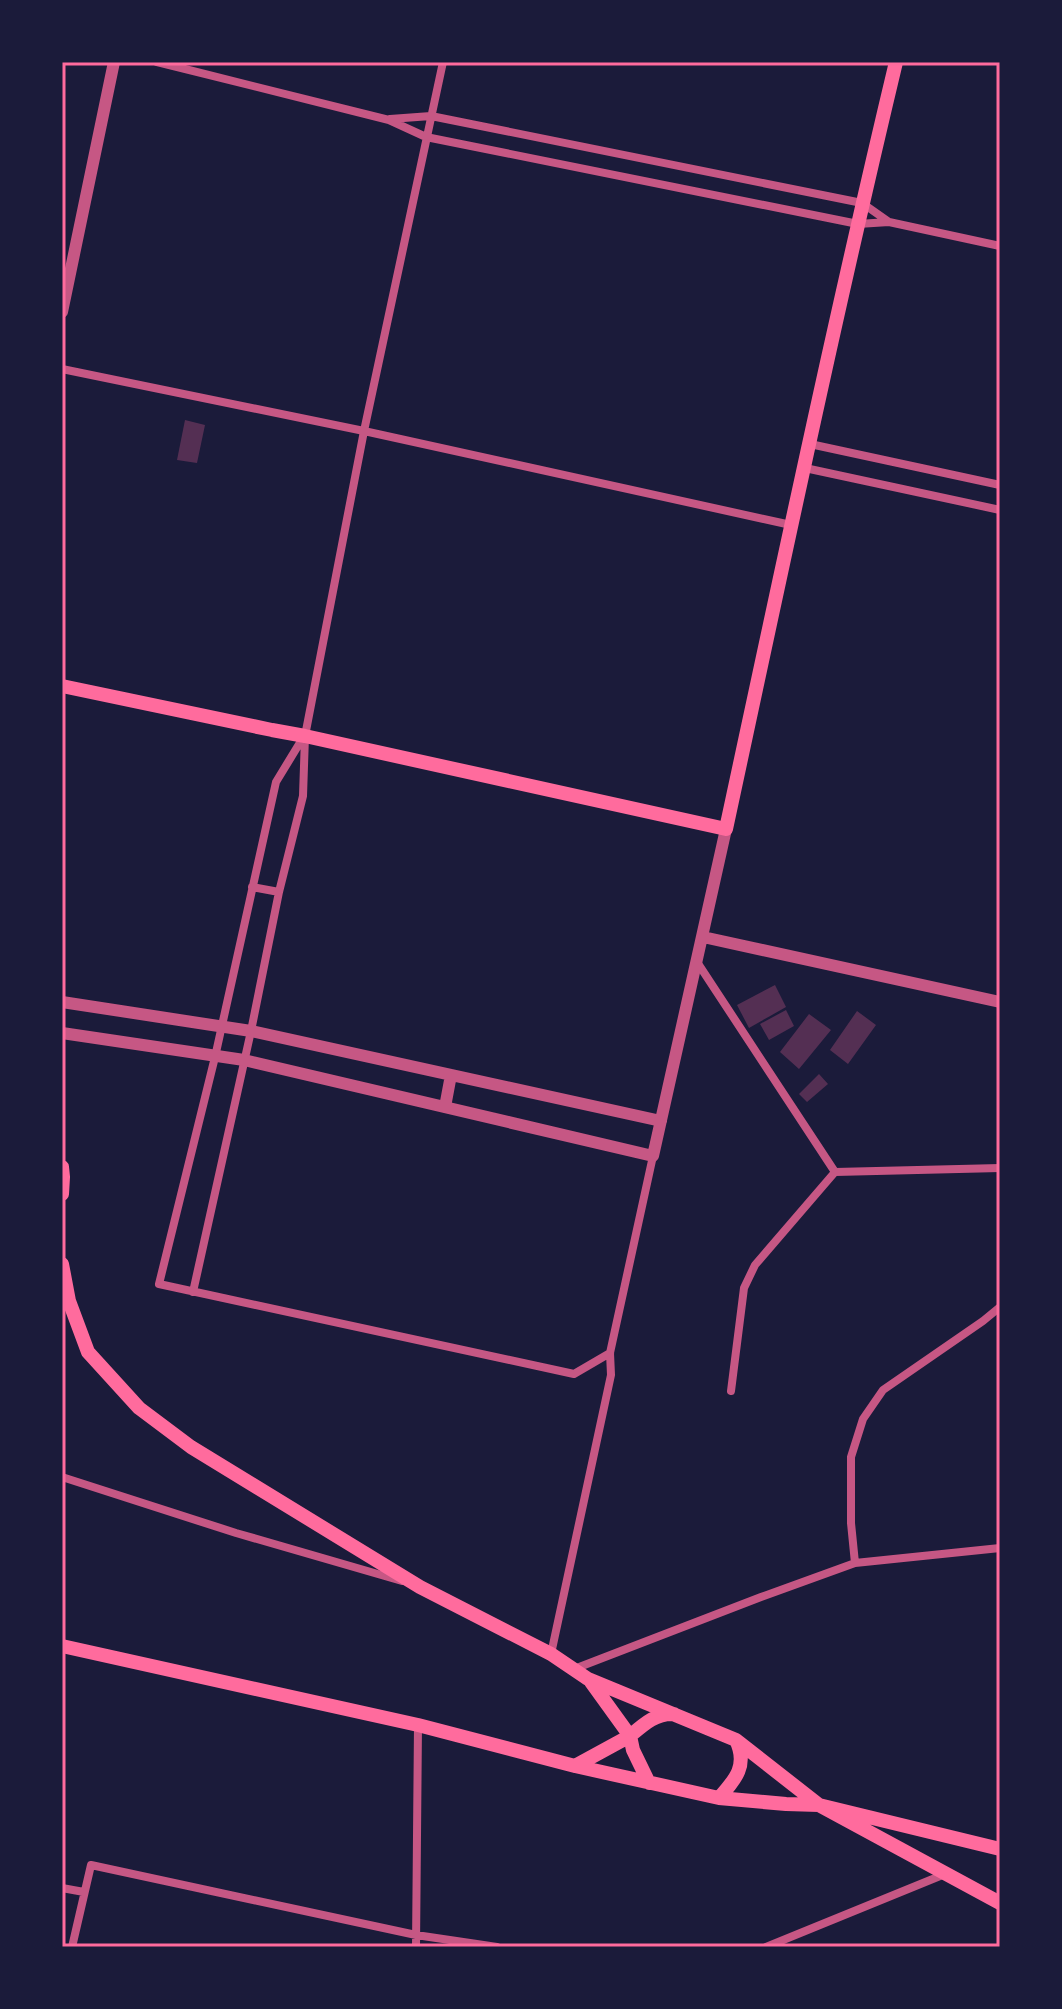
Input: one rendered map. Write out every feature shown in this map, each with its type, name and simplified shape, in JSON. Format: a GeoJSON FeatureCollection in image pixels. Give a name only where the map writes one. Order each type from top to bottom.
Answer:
{"type":"FeatureCollection","features":[{"type":"Feature","properties":{"kind":"main road"},"geometry":{"type":"LineString","coordinates":[[62,686],[726,829],[862,203],[896,62]]}},
{"type":"Feature","properties":{"kind":"main road"},"geometry":{"type":"LineString","coordinates":[[62,1167],[62,1194]]}},
{"type":"Feature","properties":{"kind":"main road"},"geometry":{"type":"LineString","coordinates":[[62,1264],[69,1301],[88,1352],[139,1408],[191,1447],[420,1587],[551,1654],[588,1679],[736,1740],[819,1805],[1000,1903]]}},
{"type":"Feature","properties":{"kind":"main road"},"geometry":{"type":"LineString","coordinates":[[62,1646],[418,1725],[649,1783],[719,1798],[819,1805],[1000,1849]]}},
{"type":"Feature","properties":{"kind":"main road"},"geometry":{"type":"LineString","coordinates":[[588,1679],[630,1736],[633,1750],[649,1783]]}},
{"type":"Feature","properties":{"kind":"main road"},"geometry":{"type":"LineString","coordinates":[[575,1766],[630,1736],[648,1721],[665,1713],[675,1714]]}},
{"type":"Feature","properties":{"kind":"main road"},"geometry":{"type":"LineString","coordinates":[[719,1798],[733,1782],[741,1765],[741,1751],[736,1740]]}},
{"type":"Feature","properties":{"kind":"street"},"geometry":{"type":"LineString","coordinates":[[62,312],[114,62]]}},
{"type":"Feature","properties":{"kind":"street"},"geometry":{"type":"LineString","coordinates":[[157,62],[389,120],[426,137],[858,224],[889,222],[1000,246]]}},
{"type":"Feature","properties":{"kind":"street"},"geometry":{"type":"LineString","coordinates":[[193,1292],[279,892],[303,796],[305,736],[364,431],[443,62]]}},
{"type":"Feature","properties":{"kind":"street"},"geometry":{"type":"LineString","coordinates":[[389,120],[431,116],[862,203],[889,222]]}},
{"type":"Feature","properties":{"kind":"street"},"geometry":{"type":"LineString","coordinates":[[599,172],[602,151]]}},
{"type":"Feature","properties":{"kind":"street"},"geometry":{"type":"LineString","coordinates":[[62,369],[364,431],[791,525]]}},
{"type":"Feature","properties":{"kind":"street"},"geometry":{"type":"LineString","coordinates":[[810,444],[1000,485]]}},
{"type":"Feature","properties":{"kind":"street"},"geometry":{"type":"LineString","coordinates":[[805,468],[1000,510]]}},
{"type":"Feature","properties":{"kind":"street"},"geometry":{"type":"LineString","coordinates":[[305,736],[276,782],[215,1057],[159,1284],[574,1374],[610,1353]]}},
{"type":"Feature","properties":{"kind":"street"},"geometry":{"type":"LineString","coordinates":[[551,1654],[611,1375],[610,1353],[726,829]]}},
{"type":"Feature","properties":{"kind":"street"},"geometry":{"type":"LineString","coordinates":[[252,887],[279,892]]}},
{"type":"Feature","properties":{"kind":"street"},"geometry":{"type":"LineString","coordinates":[[703,937],[1000,1002]]}},
{"type":"Feature","properties":{"kind":"street"},"geometry":{"type":"LineString","coordinates":[[697,962],[835,1172]]}},
{"type":"Feature","properties":{"kind":"street"},"geometry":{"type":"LineString","coordinates":[[62,1002],[251,1031],[661,1121]]}},
{"type":"Feature","properties":{"kind":"street"},"geometry":{"type":"LineString","coordinates":[[62,1033],[244,1060],[653,1156]]}},
{"type":"Feature","properties":{"kind":"street"},"geometry":{"type":"LineString","coordinates":[[445,1107],[451,1075]]}},
{"type":"Feature","properties":{"kind":"street"},"geometry":{"type":"LineString","coordinates":[[731,1391],[744,1288],[755,1265],[835,1172],[1000,1168]]}},
{"type":"Feature","properties":{"kind":"street"},"geometry":{"type":"LineString","coordinates":[[855,1563],[851,1523],[851,1457],[863,1419],[883,1390],[1000,1307]]}},
{"type":"Feature","properties":{"kind":"street"},"geometry":{"type":"LineString","coordinates":[[62,1477],[236,1533],[420,1587]]}},
{"type":"Feature","properties":{"kind":"street"},"geometry":{"type":"LineString","coordinates":[[574,1669],[855,1563],[1000,1548]]}},
{"type":"Feature","properties":{"kind":"street"},"geometry":{"type":"LineString","coordinates":[[416,1947],[418,1725]]}},
{"type":"Feature","properties":{"kind":"street"},"geometry":{"type":"LineString","coordinates":[[72,1947],[91,1865],[416,1935],[497,1947]]}},
{"type":"Feature","properties":{"kind":"street"},"geometry":{"type":"LineString","coordinates":[[766,1947],[945,1874]]}},
{"type":"Feature","properties":{"kind":"street"},"geometry":{"type":"LineString","coordinates":[[62,1888],[84,1892]]}},
{"type":"Feature","properties":{"kind":"building"},"geometry":{"type":"Polygon","coordinates":[[[185,420],[205,425],[197,463],[177,460],[185,420]]]}},
{"type":"Feature","properties":{"kind":"building"},"geometry":{"type":"Polygon","coordinates":[[[775,985],[786,1007],[749,1028],[737,1005],[775,985]]]}},
{"type":"Feature","properties":{"kind":"building"},"geometry":{"type":"Polygon","coordinates":[[[786,1010],[794,1026],[769,1040],[760,1024],[786,1010]]]}},
{"type":"Feature","properties":{"kind":"building"},"geometry":{"type":"Polygon","coordinates":[[[857,1011],[876,1025],[848,1064],[830,1050],[857,1011]]]}},
{"type":"Feature","properties":{"kind":"building"},"geometry":{"type":"Polygon","coordinates":[[[809,1014],[831,1030],[799,1069],[780,1052],[809,1014]]]}},
{"type":"Feature","properties":{"kind":"building"},"geometry":{"type":"Polygon","coordinates":[[[819,1074],[828,1084],[807,1102],[799,1094],[819,1074]]]}}]}
